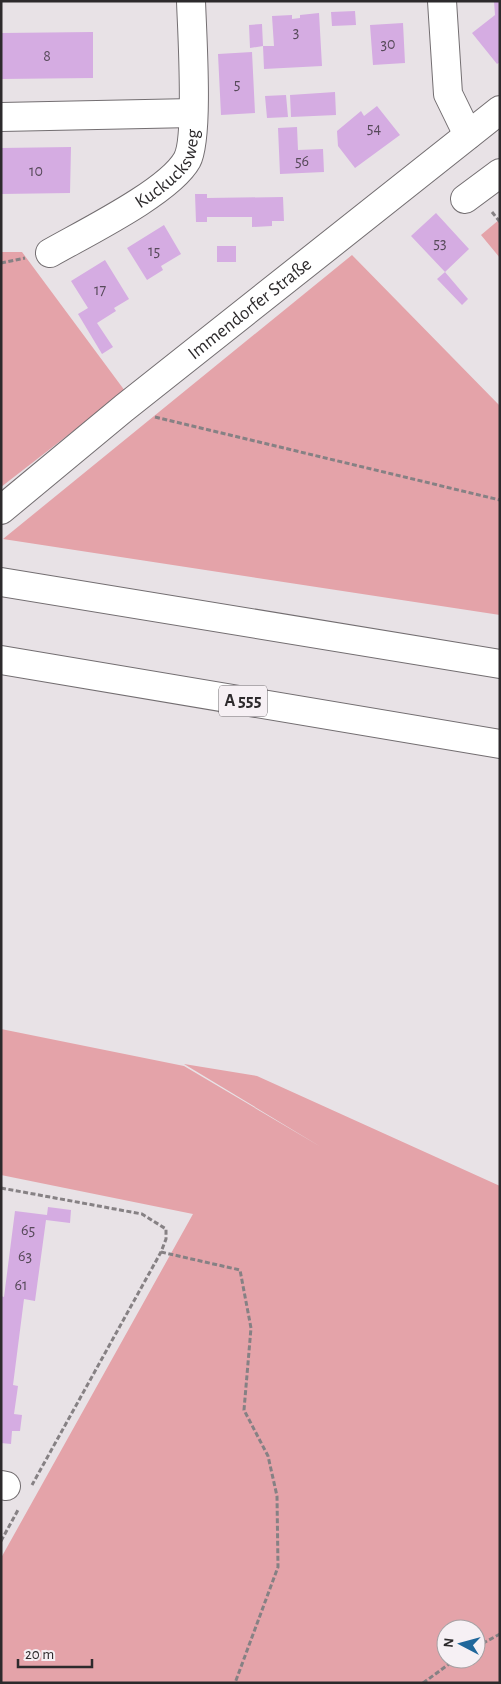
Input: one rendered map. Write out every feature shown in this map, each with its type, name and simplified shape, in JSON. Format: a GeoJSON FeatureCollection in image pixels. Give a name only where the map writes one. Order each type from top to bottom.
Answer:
{"type":"FeatureCollection","features":[{"type":"Feature","properties":{"kind":"main road","name":"Kuckucksweg"},"geometry":{"type":"LineString","coordinates":[[50,253],[154,192],[177,174],[188,159],[193,132],[191,1]]}},
{"type":"Feature","properties":{"kind":"main road"},"geometry":{"type":"LineString","coordinates":[[442,1],[448,94],[468,135]]}},
{"type":"Feature","properties":{"kind":"main road","name":"Immendorfer Straße"},"geometry":{"type":"LineString","coordinates":[[1,510],[124,408],[500,110]]}},
{"type":"Feature","properties":{"kind":"main road"},"geometry":{"type":"LineString","coordinates":[[1,116],[193,113]]}},
{"type":"Feature","properties":{"kind":"main road"},"geometry":{"type":"LineString","coordinates":[[465,199],[500,173]]}},
{"type":"Feature","properties":{"kind":"main road"},"geometry":{"type":"LineString","coordinates":[[9,583],[500,664]]}},
{"type":"Feature","properties":{"kind":"main road","name":"A 555"},"geometry":{"type":"LineString","coordinates":[[1,660],[500,744]]}},
{"type":"Feature","properties":{"kind":"path"},"geometry":{"type":"LineString","coordinates":[[124,408],[500,500]]}},
{"type":"Feature","properties":{"kind":"path"},"geometry":{"type":"LineString","coordinates":[[1,1188],[142,1214],[166,1229],[166,1239],[161,1252],[15,1490],[1,1541]]}},
{"type":"Feature","properties":{"kind":"path"},"geometry":{"type":"LineString","coordinates":[[161,1252],[240,1270],[251,1328],[244,1410],[268,1456],[277,1496],[278,1567],[235,1683]]}},
{"type":"Feature","properties":{"kind":"path"},"geometry":{"type":"LineString","coordinates":[[486,1642],[500,1634]]}},
{"type":"Feature","properties":{"kind":"path"},"geometry":{"type":"LineString","coordinates":[[423,1683],[440,1669]]}},
{"type":"Feature","properties":{"kind":"shaded area"},"geometry":{"type":"Polygon","coordinates":[[[500,219],[500,258],[481,235],[500,219]]]}},
{"type":"Feature","properties":{"kind":"shaded area"},"geometry":{"type":"Polygon","coordinates":[[[1,252],[22,252],[125,391],[1,487],[1,252]]]}},
{"type":"Feature","properties":{"kind":"shaded area"},"geometry":{"type":"Polygon","coordinates":[[[352,255],[500,406],[500,615],[3,539],[352,255]]]}},
{"type":"Feature","properties":{"kind":"shaded area"},"geometry":{"type":"Polygon","coordinates":[[[1,1029],[184,1066],[321,1147],[184,1064],[257,1076],[500,1186],[500,1683],[1,1683],[1,1558],[193,1214],[1,1175],[1,1029]]]}},
{"type":"Feature","properties":{"kind":"building"},"geometry":{"type":"Polygon","coordinates":[[[494,1],[500,1],[500,62],[497,64],[472,33],[495,15],[494,1]]]}},
{"type":"Feature","properties":{"kind":"building"},"geometry":{"type":"Polygon","coordinates":[[[355,11],[356,25],[332,26],[331,12],[355,11]]]}},
{"type":"Feature","properties":{"kind":"building"},"geometry":{"type":"Polygon","coordinates":[[[319,13],[322,66],[264,69],[263,46],[274,46],[272,16],[292,15],[292,19],[300,18],[300,15],[319,13]]]}},
{"type":"Feature","properties":{"kind":"building"},"geometry":{"type":"Polygon","coordinates":[[[403,23],[405,63],[373,65],[370,25],[403,23]]]}},
{"type":"Feature","properties":{"kind":"building"},"geometry":{"type":"Polygon","coordinates":[[[262,24],[263,46],[250,48],[249,25],[262,24]]]}},
{"type":"Feature","properties":{"kind":"building"},"geometry":{"type":"Polygon","coordinates":[[[93,32],[93,78],[1,79],[1,33],[93,32]]]}},
{"type":"Feature","properties":{"kind":"building"},"geometry":{"type":"Polygon","coordinates":[[[252,52],[255,113],[221,115],[218,54],[252,52]]]}},
{"type":"Feature","properties":{"kind":"building"},"geometry":{"type":"Polygon","coordinates":[[[335,92],[336,115],[291,117],[290,95],[335,92]]]}},
{"type":"Feature","properties":{"kind":"building"},"geometry":{"type":"Polygon","coordinates":[[[286,95],[288,117],[267,118],[265,96],[286,95]]]}},
{"type":"Feature","properties":{"kind":"building"},"geometry":{"type":"Polygon","coordinates":[[[377,106],[400,135],[355,168],[338,146],[337,131],[361,111],[364,116],[377,106]]]}},
{"type":"Feature","properties":{"kind":"building"},"geometry":{"type":"Polygon","coordinates":[[[297,127],[298,150],[323,149],[324,172],[280,174],[278,128],[297,127]]]}},
{"type":"Feature","properties":{"kind":"building"},"geometry":{"type":"Polygon","coordinates":[[[71,147],[70,193],[1,194],[1,148],[71,147]]]}},
{"type":"Feature","properties":{"kind":"building"},"geometry":{"type":"Polygon","coordinates":[[[195,194],[207,194],[207,198],[283,197],[284,221],[272,221],[272,226],[252,227],[252,217],[207,217],[207,222],[196,222],[195,194]]]}},
{"type":"Feature","properties":{"kind":"building"},"geometry":{"type":"Polygon","coordinates":[[[436,213],[469,249],[445,272],[411,236],[436,213]]]}},
{"type":"Feature","properties":{"kind":"building"},"geometry":{"type":"Polygon","coordinates":[[[164,225],[181,254],[161,266],[163,270],[147,280],[127,248],[164,225]]]}},
{"type":"Feature","properties":{"kind":"building"},"geometry":{"type":"Polygon","coordinates":[[[217,246],[236,246],[236,262],[217,262],[217,246]]]}},
{"type":"Feature","properties":{"kind":"building"},"geometry":{"type":"Polygon","coordinates":[[[105,260],[129,299],[114,308],[116,311],[97,323],[113,347],[102,354],[78,314],[88,308],[71,281],[105,260]]]}},
{"type":"Feature","properties":{"kind":"building"},"geometry":{"type":"Polygon","coordinates":[[[445,272],[468,299],[462,305],[437,279],[445,272]]]}},
{"type":"Feature","properties":{"kind":"building"},"geometry":{"type":"Polygon","coordinates":[[[48,1207],[71,1210],[70,1223],[46,1220],[35,1301],[24,1299],[13,1385],[18,1386],[14,1414],[22,1415],[20,1431],[12,1431],[11,1444],[1,1443],[1,1296],[4,1297],[15,1211],[47,1215],[48,1207]]]}}]}
